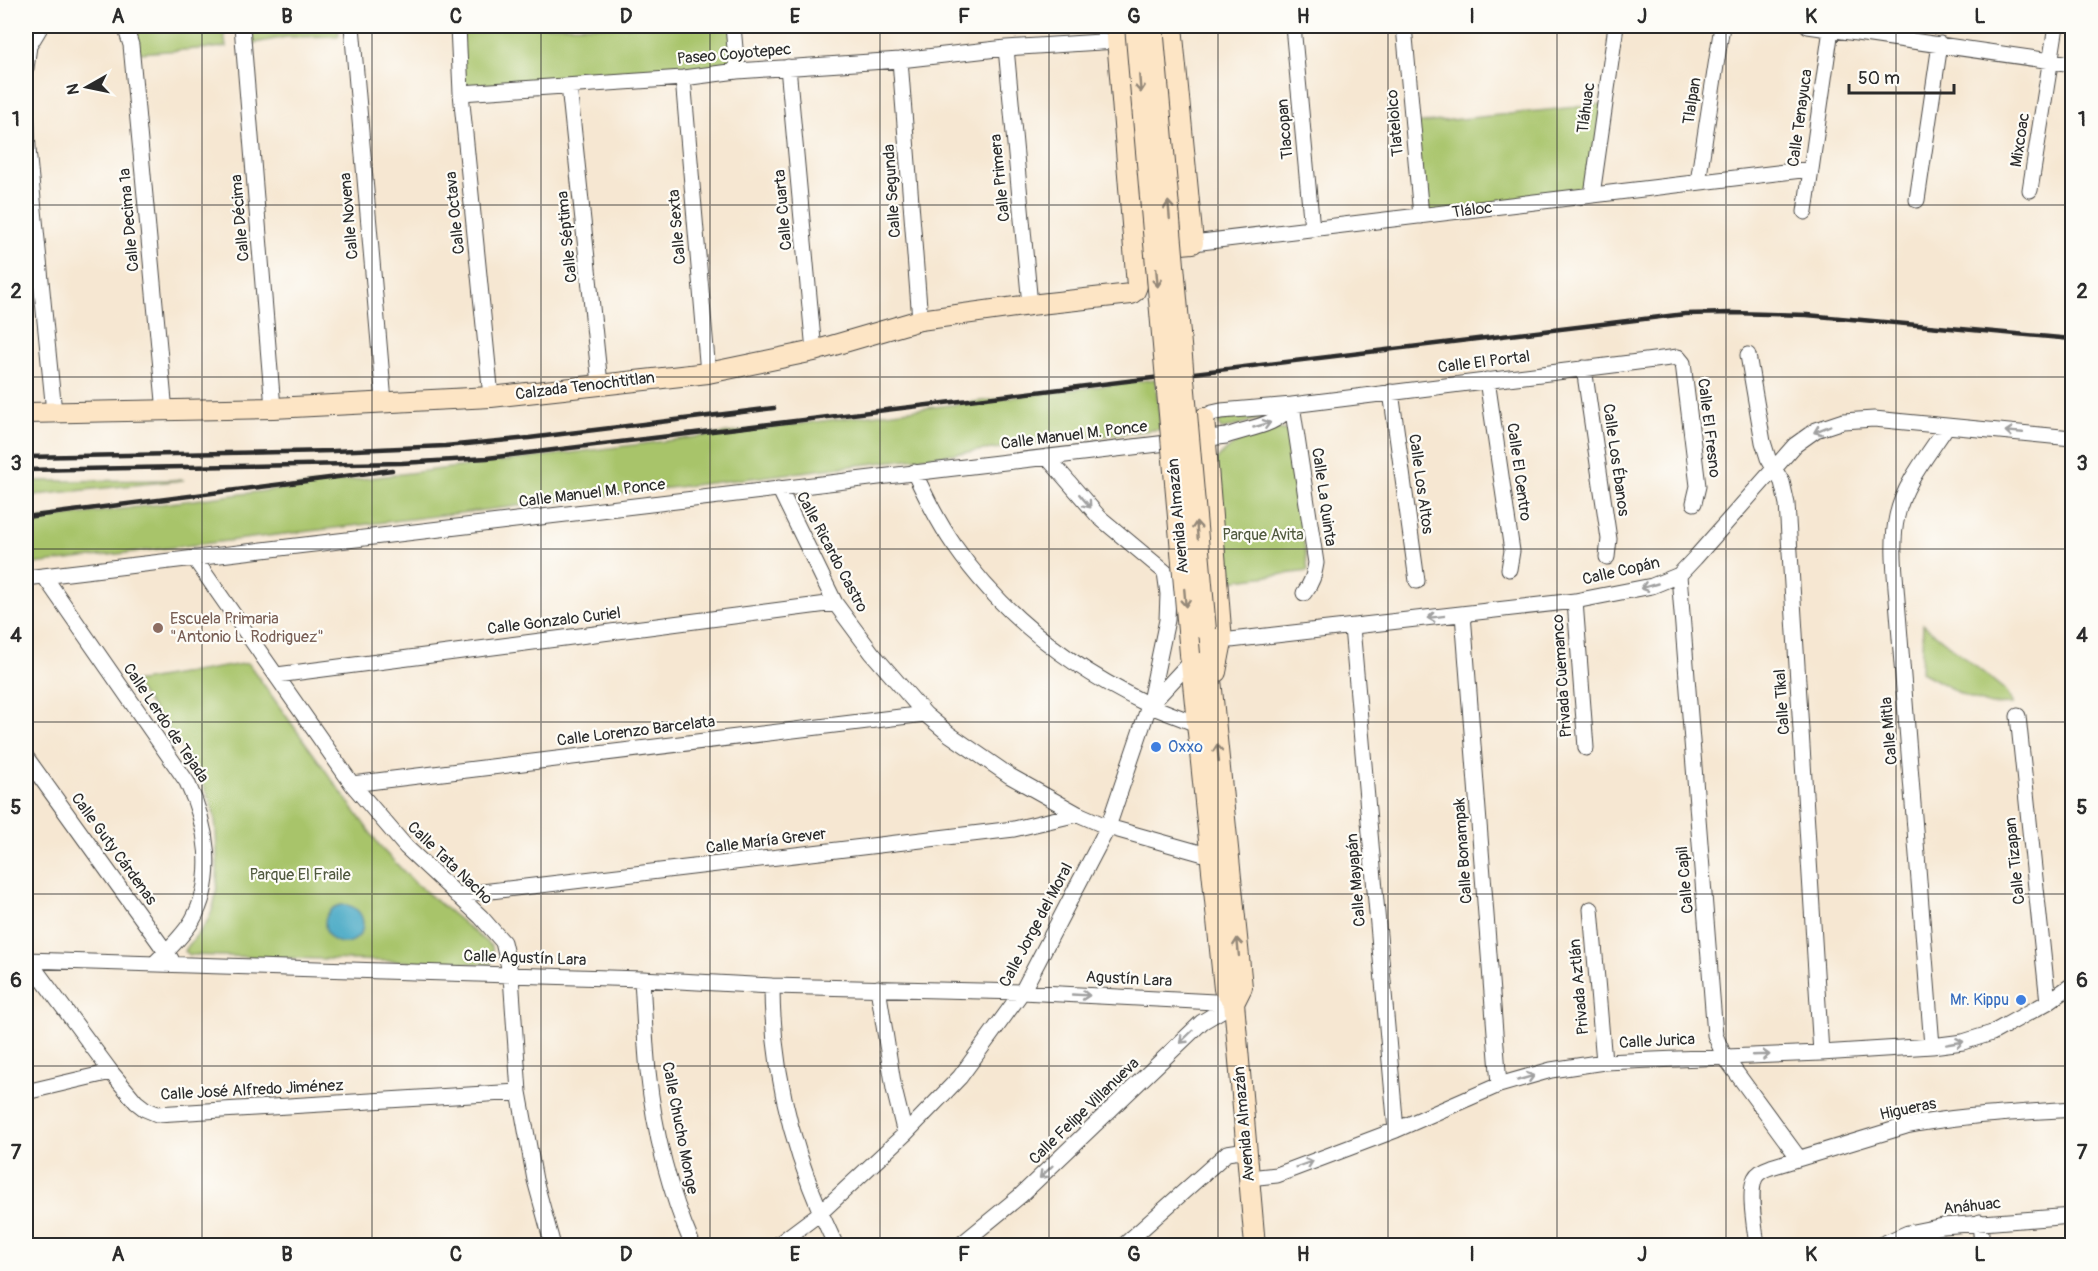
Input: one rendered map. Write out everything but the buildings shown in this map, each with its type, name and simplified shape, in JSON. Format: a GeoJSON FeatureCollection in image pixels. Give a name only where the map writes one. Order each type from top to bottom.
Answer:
{"type":"FeatureCollection","features":[{"type":"Feature","properties":{"kind":"main road","name":"Avenida Almazán"},"geometry":{"type":"LineString","coordinates":[[1135,26],[1191,658],[1224,989],[1234,1003],[1255,1245]]}},
{"type":"Feature","properties":{"kind":"main road","name":"Avenida Almazán"},"geometry":{"type":"LineString","coordinates":[[1153,26],[1211,636],[1212,695],[1242,987],[1234,1003]]}},
{"type":"Feature","properties":{"kind":"main road"},"geometry":{"type":"LineString","coordinates":[[1172,26],[1193,243]]}},
{"type":"Feature","properties":{"kind":"main road"},"geometry":{"type":"LineString","coordinates":[[1116,33],[1134,249]]}},
{"type":"Feature","properties":{"kind":"main road"},"geometry":{"type":"LineString","coordinates":[[1128,164],[1185,158]]}},
{"type":"Feature","properties":{"kind":"main road","name":"Tláloc"},"geometry":{"type":"LineString","coordinates":[[1134,249],[1193,243]]}},
{"type":"Feature","properties":{"kind":"main road","name":"Calzada Tenochtitlan"},"geometry":{"type":"LineString","coordinates":[[26,413],[273,408],[491,397],[708,373],[814,351],[920,320],[1030,304],[1131,294],[1136,291],[1134,249]]}},
{"type":"Feature","properties":{"kind":"main road"},"geometry":{"type":"LineString","coordinates":[[1204,418],[1211,636]]}},
{"type":"Feature","properties":{"kind":"street"},"geometry":{"type":"LineString","coordinates":[[26,68],[28,46],[41,26]]}},
{"type":"Feature","properties":{"kind":"street","name":"Calle Decima 1a"},"geometry":{"type":"LineString","coordinates":[[125,26],[131,45],[165,411]]}},
{"type":"Feature","properties":{"kind":"street","name":"Calle Décima"},"geometry":{"type":"LineString","coordinates":[[242,26],[273,408]]}},
{"type":"Feature","properties":{"kind":"street","name":"Calle Novena"},"geometry":{"type":"LineString","coordinates":[[352,26],[384,402]]}},
{"type":"Feature","properties":{"kind":"street","name":"Calle Octava"},"geometry":{"type":"LineString","coordinates":[[458,26],[461,93],[491,397]]}},
{"type":"Feature","properties":{"kind":"street"},"geometry":{"type":"LineString","coordinates":[[733,26],[736,71]]}},
{"type":"Feature","properties":{"kind":"street","name":"Tlacopan"},"geometry":{"type":"LineString","coordinates":[[1293,26],[1312,229]]}},
{"type":"Feature","properties":{"kind":"street","name":"Tlatelolco"},"geometry":{"type":"LineString","coordinates":[[1404,26],[1422,216]]}},
{"type":"Feature","properties":{"kind":"street","name":"Tláhuac"},"geometry":{"type":"LineString","coordinates":[[1592,195],[1616,26]]}},
{"type":"Feature","properties":{"kind":"street","name":"Tlalpan"},"geometry":{"type":"LineString","coordinates":[[1698,182],[1722,26]]}},
{"type":"Feature","properties":{"kind":"street"},"geometry":{"type":"LineString","coordinates":[[1808,26],[2073,64]]}},
{"type":"Feature","properties":{"kind":"street","name":"Mixcoac"},"geometry":{"type":"LineString","coordinates":[[2030,190],[2056,26]]}},
{"type":"Feature","properties":{"kind":"street","name":"Calle Tenayuca"},"geometry":{"type":"LineString","coordinates":[[1805,212],[1831,30]]}},
{"type":"Feature","properties":{"kind":"street","name":"Paseo Coyotepec"},"geometry":{"type":"LineString","coordinates":[[461,93],[900,60],[1116,33]]}},
{"type":"Feature","properties":{"kind":"street"},"geometry":{"type":"LineString","coordinates":[[1917,200],[1940,44]]}},
{"type":"Feature","properties":{"kind":"street","name":"Calle Primera"},"geometry":{"type":"LineString","coordinates":[[1006,48],[1030,304]]}},
{"type":"Feature","properties":{"kind":"street","name":"Calle Segunda"},"geometry":{"type":"LineString","coordinates":[[900,60],[920,320]]}},
{"type":"Feature","properties":{"kind":"street","name":"Calle Cuarta"},"geometry":{"type":"LineString","coordinates":[[788,67],[814,351]]}},
{"type":"Feature","properties":{"kind":"street","name":"Calle Sexta"},"geometry":{"type":"LineString","coordinates":[[683,78],[708,373]]}},
{"type":"Feature","properties":{"kind":"street","name":"Calle Séptima"},"geometry":{"type":"LineString","coordinates":[[569,86],[600,384]]}},
{"type":"Feature","properties":{"kind":"street"},"geometry":{"type":"LineString","coordinates":[[26,106],[27,150],[54,412]]}},
{"type":"Feature","properties":{"kind":"street","name":"Tláloc"},"geometry":{"type":"LineString","coordinates":[[1193,243],[1810,169]]}},
{"type":"Feature","properties":{"kind":"street","name":"Calle Tikal"},"geometry":{"type":"LineString","coordinates":[[1748,355],[1763,442],[1768,458],[1782,482],[1787,504],[1821,1053]]}},
{"type":"Feature","properties":{"kind":"street","name":"Calle El Portal"},"geometry":{"type":"LineString","coordinates":[[1204,418],[1216,411],[1292,405],[1672,357],[1679,358]]}},
{"type":"Feature","properties":{"kind":"street","name":"Calle El Fresno"},"geometry":{"type":"LineString","coordinates":[[1679,358],[1683,363],[1698,486],[1694,503]]}},
{"type":"Feature","properties":{"kind":"street","name":"Calle Los Ébanos"},"geometry":{"type":"LineString","coordinates":[[1584,368],[1609,539],[1607,557]]}},
{"type":"Feature","properties":{"kind":"street","name":"Calle El Centro"},"geometry":{"type":"LineString","coordinates":[[1487,380],[1512,551],[1509,569]]}},
{"type":"Feature","properties":{"kind":"street","name":"Calle Los Altos"},"geometry":{"type":"LineString","coordinates":[[1390,392],[1417,581]]}},
{"type":"Feature","properties":{"kind":"street"},"geometry":{"type":"LineString","coordinates":[[1205,438],[1226,436],[1270,423],[1287,412],[1292,405]]}},
{"type":"Feature","properties":{"kind":"street","name":"Calle La Quinta"},"geometry":{"type":"LineString","coordinates":[[1292,405],[1316,562],[1310,585],[1304,593]]}},
{"type":"Feature","properties":{"kind":"street","name":"Calle Manuel M. Ponce"},"geometry":{"type":"LineString","coordinates":[[1162,443],[1204,418]]}},
{"type":"Feature","properties":{"kind":"street","name":"Calle Copán"},"geometry":{"type":"LineString","coordinates":[[1211,636],[1352,627],[1575,601],[1652,586],[1678,574],[1695,558],[1795,445],[1816,430],[1843,421],[1874,419],[2073,438]]}},
{"type":"Feature","properties":{"kind":"street","name":"Calle Mitla"},"geometry":{"type":"LineString","coordinates":[[1932,1046],[1894,536],[1897,514],[1906,492],[1947,426]]}},
{"type":"Feature","properties":{"kind":"street","name":"Calle Manuel M. Ponce"},"geometry":{"type":"LineString","coordinates":[[26,578],[1205,438]]}},
{"type":"Feature","properties":{"kind":"street","name":"Calle Jorge del Moral"},"geometry":{"type":"LineString","coordinates":[[776,1245],[820,1213],[905,1134],[960,1077],[1023,992],[1108,827],[1149,705],[1167,620],[1168,594],[1165,572],[1099,517],[1047,457]]}},
{"type":"Feature","properties":{"kind":"street"},"geometry":{"type":"LineString","coordinates":[[914,472],[932,510],[954,545],[981,579],[1021,622],[1081,668],[1149,705],[1198,725]]}},
{"type":"Feature","properties":{"kind":"street","name":"Calle Ricardo Castro"},"geometry":{"type":"LineString","coordinates":[[779,488],[835,603],[872,654],[925,714],[949,734],[1010,776],[1078,814],[1108,827],[1211,856]]}},
{"type":"Feature","properties":{"kind":"street","name":"Calle Tata Nacho"},"geometry":{"type":"LineString","coordinates":[[194,558],[352,784],[406,847],[481,917],[502,942],[511,976],[519,1092],[535,1180],[553,1245]]}},
{"type":"Feature","properties":{"kind":"street","name":"Calle Capil"},"geometry":{"type":"LineString","coordinates":[[1678,574],[1715,1035],[1724,1056],[1798,1157]]}},
{"type":"Feature","properties":{"kind":"street","name":"Calle Lerdo de Tejada"},"geometry":{"type":"LineString","coordinates":[[44,576],[187,782],[200,812],[207,856],[203,895],[190,923],[165,959]]}},
{"type":"Feature","properties":{"kind":"street","name":"Privada Cuemanco"},"geometry":{"type":"LineString","coordinates":[[1575,601],[1586,748]]}},
{"type":"Feature","properties":{"kind":"street","name":"Calle Gonzalo Curiel"},"geometry":{"type":"LineString","coordinates":[[277,675],[835,603]]}},
{"type":"Feature","properties":{"kind":"street","name":"Calle Bonampak"},"geometry":{"type":"LineString","coordinates":[[1463,614],[1499,1085]]}},
{"type":"Feature","properties":{"kind":"street","name":"Calle Mayapán"},"geometry":{"type":"LineString","coordinates":[[1352,627],[1395,1130]]}},
{"type":"Feature","properties":{"kind":"street"},"geometry":{"type":"LineString","coordinates":[[1149,705],[1191,658]]}},
{"type":"Feature","properties":{"kind":"street","name":"Calle Lorenzo Barcelata"},"geometry":{"type":"LineString","coordinates":[[352,784],[925,714]]}},
{"type":"Feature","properties":{"kind":"street","name":"Calle Tizapan"},"geometry":{"type":"LineString","coordinates":[[2018,716],[2048,1002]]}},
{"type":"Feature","properties":{"kind":"street","name":"Calle Guty Cárdenas"},"geometry":{"type":"LineString","coordinates":[[26,757],[165,959]]}},
{"type":"Feature","properties":{"kind":"street","name":"Calle María Grever"},"geometry":{"type":"LineString","coordinates":[[458,895],[1014,829],[1078,814]]}},
{"type":"Feature","properties":{"kind":"street","name":"Privada Aztlán"},"geometry":{"type":"LineString","coordinates":[[1591,909],[1604,1062]]}},
{"type":"Feature","properties":{"kind":"street","name":"Calle Agustín Lara"},"geometry":{"type":"LineString","coordinates":[[26,959],[165,959],[511,976],[642,979],[772,986],[1023,992]]}},
{"type":"Feature","properties":{"kind":"street","name":"Calle José Alfredo Jiménez"},"geometry":{"type":"LineString","coordinates":[[26,959],[136,1102],[157,1114],[519,1092]]}},
{"type":"Feature","properties":{"kind":"street","name":"Calle Chucho Monge"},"geometry":{"type":"LineString","coordinates":[[642,979],[648,1072],[656,1120],[676,1204],[693,1245]]}},
{"type":"Feature","properties":{"kind":"street","name":"Calle Jurica"},"geometry":{"type":"LineString","coordinates":[[1249,1178],[1277,1175],[1395,1130],[1499,1085],[1551,1070],[1604,1062],[1821,1053],[1963,1042],[1992,1033],[2048,1002],[2073,985]]}},
{"type":"Feature","properties":{"kind":"street"},"geometry":{"type":"LineString","coordinates":[[772,986],[774,1045],[790,1128],[820,1213],[836,1245]]}},
{"type":"Feature","properties":{"kind":"street"},"geometry":{"type":"LineString","coordinates":[[878,988],[894,1089],[905,1134]]}},
{"type":"Feature","properties":{"kind":"street","name":"Agustín Lara"},"geometry":{"type":"LineString","coordinates":[[1023,992],[1234,1003]]}},
{"type":"Feature","properties":{"kind":"street","name":"Calle Felipe Villanueva"},"geometry":{"type":"LineString","coordinates":[[959,1245],[1020,1197],[1202,1022],[1234,1003]]}},
{"type":"Feature","properties":{"kind":"street"},"geometry":{"type":"LineString","coordinates":[[26,1092],[111,1072]]}},
{"type":"Feature","properties":{"kind":"street","name":"Higueras"},"geometry":{"type":"LineString","coordinates":[[1757,1245],[1754,1182],[1758,1174],[1771,1167],[1798,1157],[1925,1122],[2073,1109]]}},
{"type":"Feature","properties":{"kind":"street"},"geometry":{"type":"LineString","coordinates":[[1123,1245],[1227,1153],[1247,1150]]}},
{"type":"Feature","properties":{"kind":"street","name":"Anáhuac"},"geometry":{"type":"LineString","coordinates":[[1878,1245],[1908,1233],[1943,1226],[2073,1216]]}},
{"type":"Feature","properties":{"kind":"street"},"geometry":{"type":"LineString","coordinates":[[1980,1222],[1982,1245]]}},
{"type":"Feature","properties":{"kind":"green space"},"geometry":{"type":"Polygon","coordinates":[[[134,26],[223,26],[226,47],[139,53],[134,26]]]}},
{"type":"Feature","properties":{"kind":"green space"},"geometry":{"type":"Polygon","coordinates":[[[247,26],[338,26],[339,36],[286,37],[249,44],[247,26]]]}},
{"type":"Feature","properties":{"kind":"green space"},"geometry":{"type":"Polygon","coordinates":[[[458,26],[733,26],[737,71],[461,93],[458,26]]]}},
{"type":"Feature","properties":{"kind":"green space"},"geometry":{"type":"Polygon","coordinates":[[[1604,104],[1592,195],[1422,216],[1413,124],[1604,104]]]}},
{"type":"Feature","properties":{"kind":"green space"},"geometry":{"type":"Polygon","coordinates":[[[1155,379],[1161,429],[26,565],[26,521],[1155,379]]]}},
{"type":"Feature","properties":{"kind":"green space"},"geometry":{"type":"Polygon","coordinates":[[[1260,414],[1261,418],[1225,429],[1221,429],[1218,424],[1220,419],[1260,414]]]}},
{"type":"Feature","properties":{"kind":"green space","name":"Parque Avita"},"geometry":{"type":"Polygon","coordinates":[[[1277,429],[1285,430],[1289,435],[1308,571],[1229,581],[1216,461],[1243,439],[1277,429]]]}},
{"type":"Feature","properties":{"kind":"green space"},"geometry":{"type":"Polygon","coordinates":[[[184,480],[26,496],[26,481],[184,480]]]}},
{"type":"Feature","properties":{"kind":"green space"},"geometry":{"type":"Polygon","coordinates":[[[1923,624],[2006,691],[2013,704],[1990,705],[1965,696],[1921,672],[1923,624]]]}},
{"type":"Feature","properties":{"kind":"green space","name":"Parque El Fraile"},"geometry":{"type":"Polygon","coordinates":[[[248,663],[382,849],[414,882],[492,947],[494,960],[490,964],[190,955],[185,951],[206,922],[214,903],[217,871],[214,814],[195,770],[133,682],[248,663]]]}},
{"type":"Feature","properties":{"kind":"water"},"geometry":{"type":"Polygon","coordinates":[[[344,905],[358,910],[363,924],[358,938],[344,943],[330,938],[325,924],[330,910],[344,905]]]}},
{"type":"Feature","properties":{"kind":"railway"},"geometry":{"type":"LineString","coordinates":[[26,470],[402,463],[487,458],[1685,314],[1807,315],[2072,339]]}},
{"type":"Feature","properties":{"kind":"railway"},"geometry":{"type":"LineString","coordinates":[[26,457],[333,451],[445,446],[774,408]]}},
{"type":"Feature","properties":{"kind":"railway"},"geometry":{"type":"LineString","coordinates":[[26,517],[392,470]]}},
{"type":"Feature","properties":{"kind":"place","name":"Escuela Primaria \"Antonio L. Rodriguez\""},"geometry":{"type":"Point","coordinates":[158,628]}},
{"type":"Feature","properties":{"kind":"place","name":"Oxxo"},"geometry":{"type":"Point","coordinates":[1156,747]}},
{"type":"Feature","properties":{"kind":"place","name":"Mr. Kippu"},"geometry":{"type":"Point","coordinates":[2021,1000]}}]}
